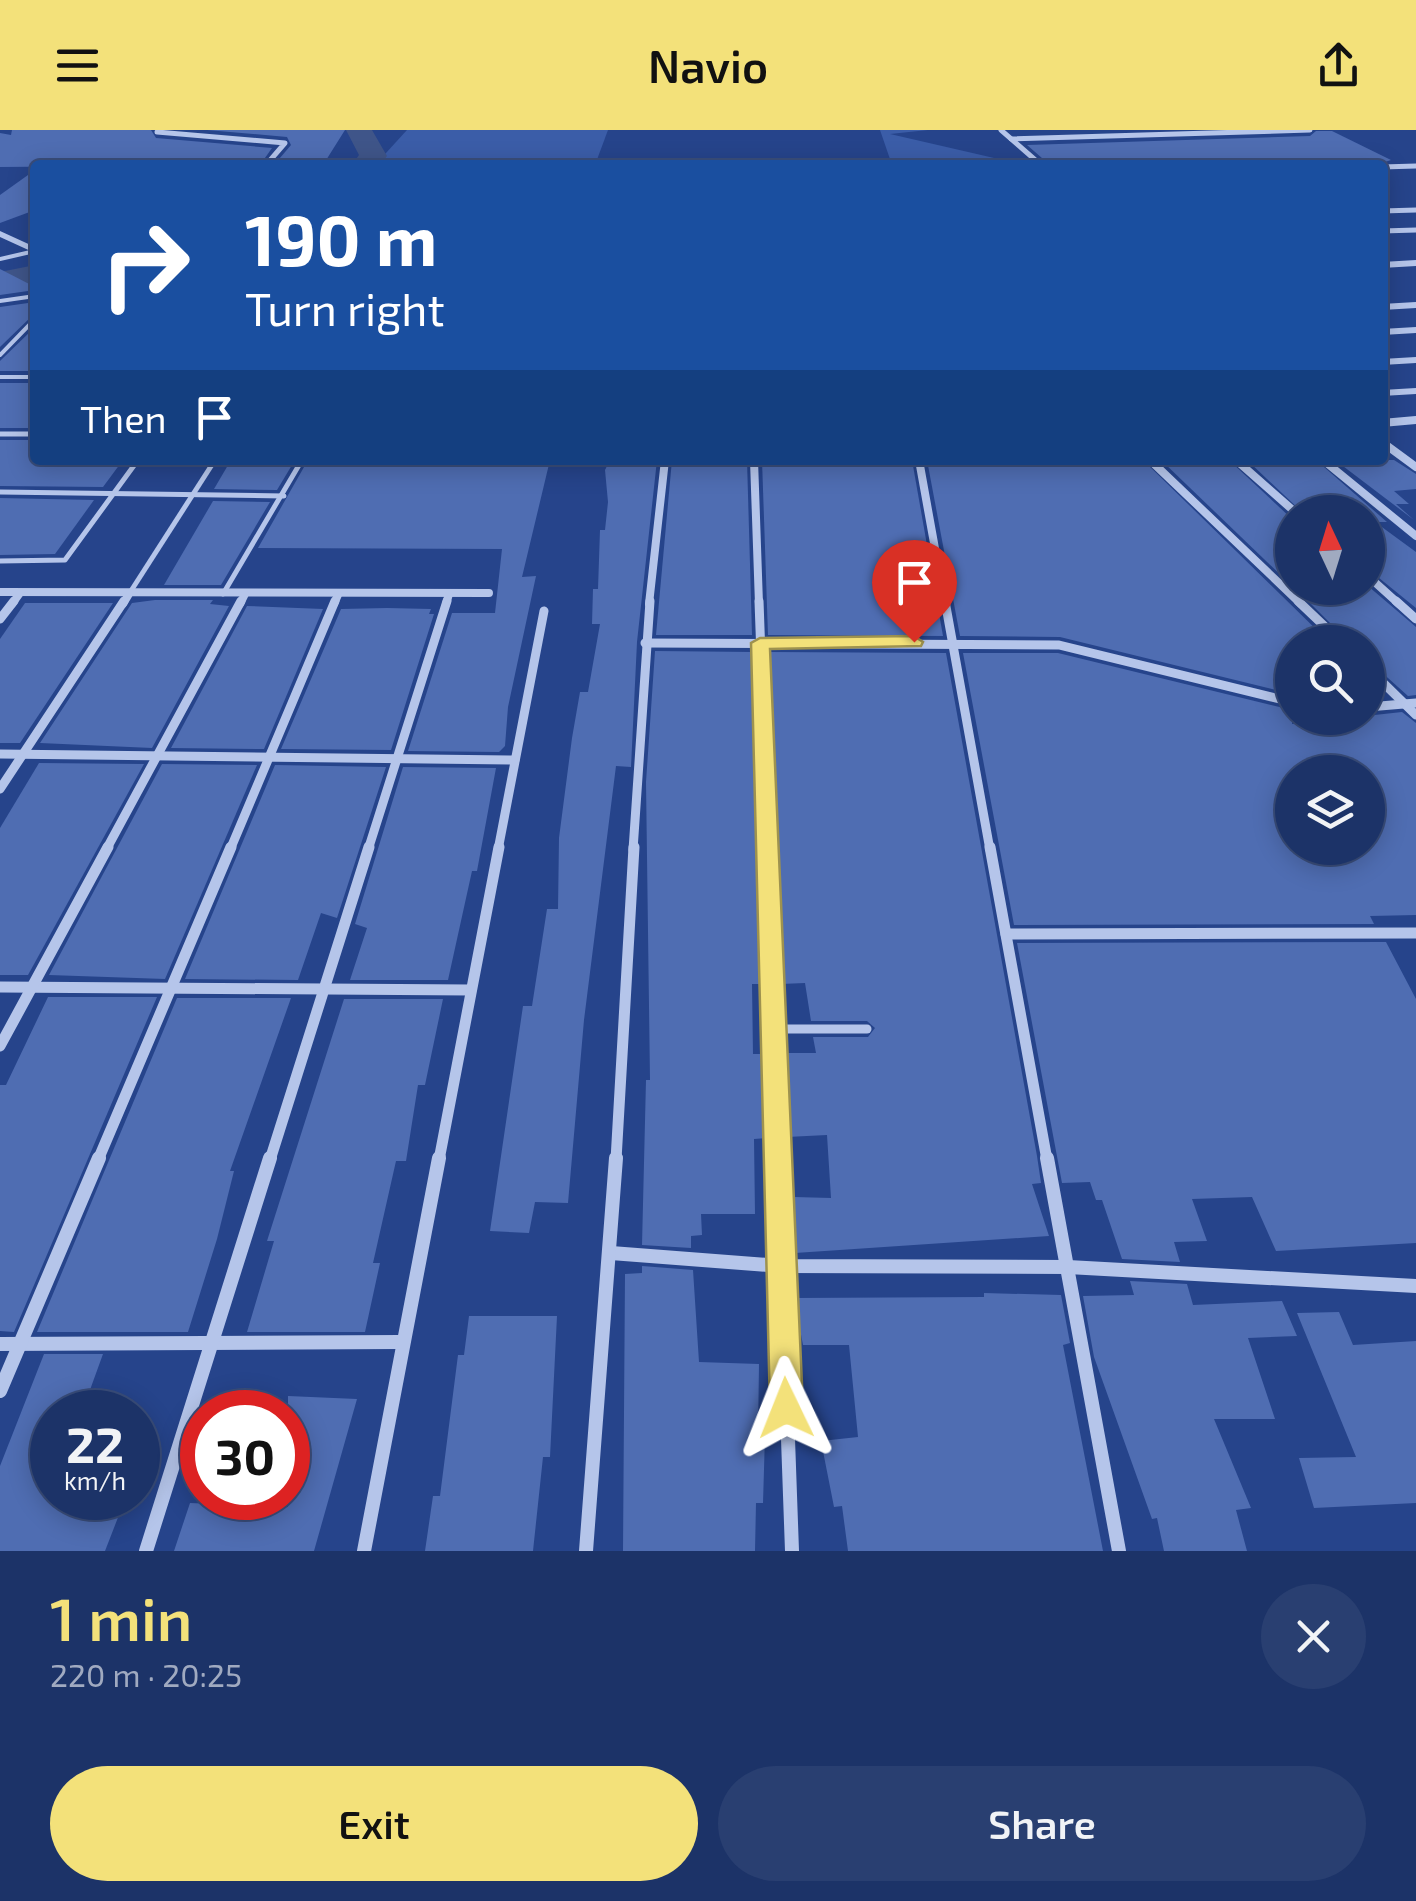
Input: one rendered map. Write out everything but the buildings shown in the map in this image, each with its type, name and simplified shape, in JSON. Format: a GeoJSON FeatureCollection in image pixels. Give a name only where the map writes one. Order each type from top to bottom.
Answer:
{"type":"FeatureCollection","features":[{"type":"Feature","properties":{"kind":"street"},"geometry":{"type":"LineString","coordinates":[[1000,130],[1035,160]]}},
{"type":"Feature","properties":{"kind":"street"},"geometry":{"type":"LineString","coordinates":[[1011,139],[1310,130]]}},
{"type":"Feature","properties":{"kind":"street"},"geometry":{"type":"LineString","coordinates":[[157,132],[285,144],[271,160]]}},
{"type":"Feature","properties":{"kind":"street"},"geometry":{"type":"LineString","coordinates":[[1388,167],[1416,166]]}},
{"type":"Feature","properties":{"kind":"street"},"geometry":{"type":"LineString","coordinates":[[1388,211],[1416,210]]}},
{"type":"Feature","properties":{"kind":"street"},"geometry":{"type":"LineString","coordinates":[[1388,231],[1416,230]]}},
{"type":"Feature","properties":{"kind":"street"},"geometry":{"type":"LineString","coordinates":[[0,234],[30,248]]}},
{"type":"Feature","properties":{"kind":"street"},"geometry":{"type":"LineString","coordinates":[[1388,265],[1416,263]]}},
{"type":"Feature","properties":{"kind":"street"},"geometry":{"type":"LineString","coordinates":[[1388,307],[1416,305]]}},
{"type":"Feature","properties":{"kind":"street"},"geometry":{"type":"LineString","coordinates":[[1388,332],[1416,330]]}},
{"type":"Feature","properties":{"kind":"street"},"geometry":{"type":"LineString","coordinates":[[1388,362],[1416,360]]}},
{"type":"Feature","properties":{"kind":"street"},"geometry":{"type":"LineString","coordinates":[[1388,393],[1416,391]]}},
{"type":"Feature","properties":{"kind":"street"},"geometry":{"type":"LineString","coordinates":[[1388,422],[1416,420]]}},
{"type":"Feature","properties":{"kind":"street"},"geometry":{"type":"LineString","coordinates":[[1388,446],[1413,463]]}},
{"type":"Feature","properties":{"kind":"street"},"geometry":{"type":"LineString","coordinates":[[586,1551],[611,1253],[645,643],[664,465]]}},
{"type":"Feature","properties":{"kind":"street"},"geometry":{"type":"LineString","coordinates":[[754,465],[792,1551]]}},
{"type":"Feature","properties":{"kind":"street"},"geometry":{"type":"LineString","coordinates":[[920,465],[1119,1551]]}},
{"type":"Feature","properties":{"kind":"street"},"geometry":{"type":"LineString","coordinates":[[1155,465],[1322,625]]}},
{"type":"Feature","properties":{"kind":"street"},"geometry":{"type":"LineString","coordinates":[[1242,465],[1276,495]]}},
{"type":"Feature","properties":{"kind":"street"},"geometry":{"type":"LineString","coordinates":[[1329,465],[1416,536]]}},
{"type":"Feature","properties":{"kind":"street"},"geometry":{"type":"LineString","coordinates":[[1385,591],[1416,619]]}},
{"type":"Feature","properties":{"kind":"street"},"geometry":{"type":"LineString","coordinates":[[0,592],[489,593]]}},
{"type":"Feature","properties":{"kind":"street"},"geometry":{"type":"LineString","coordinates":[[0,619],[20,593]]}},
{"type":"Feature","properties":{"kind":"street"},"geometry":{"type":"LineString","coordinates":[[0,789],[128,594]]}},
{"type":"Feature","properties":{"kind":"street"},"geometry":{"type":"LineString","coordinates":[[0,1046],[245,594]]}},
{"type":"Feature","properties":{"kind":"street"},"geometry":{"type":"LineString","coordinates":[[146,1551],[448,594]]}},
{"type":"Feature","properties":{"kind":"street"},"geometry":{"type":"LineString","coordinates":[[0,1392],[338,595]]}},
{"type":"Feature","properties":{"kind":"street"},"geometry":{"type":"LineString","coordinates":[[364,1551],[400,1342],[544,612]]}},
{"type":"Feature","properties":{"kind":"street"},"geometry":{"type":"LineString","coordinates":[[645,643],[1059,645],[1275,698]]}},
{"type":"Feature","properties":{"kind":"street"},"geometry":{"type":"LineString","coordinates":[[1385,682],[1411,704],[1416,715]]}},
{"type":"Feature","properties":{"kind":"street"},"geometry":{"type":"LineString","coordinates":[[1385,706],[1411,704]]}},
{"type":"Feature","properties":{"kind":"street"},"geometry":{"type":"LineString","coordinates":[[0,754],[515,760]]}},
{"type":"Feature","properties":{"kind":"street"},"geometry":{"type":"LineString","coordinates":[[1006,934],[1416,933]]}},
{"type":"Feature","properties":{"kind":"street"},"geometry":{"type":"LineString","coordinates":[[0,987],[470,990]]}},
{"type":"Feature","properties":{"kind":"street"},"geometry":{"type":"LineString","coordinates":[[611,1253],[781,1266],[1068,1266],[1416,1286]]}},
{"type":"Feature","properties":{"kind":"street"},"geometry":{"type":"LineString","coordinates":[[0,1344],[400,1342]]}},
{"type":"Feature","properties":{"kind":"lane"},"geometry":{"type":"LineString","coordinates":[[0,259],[30,251]]}},
{"type":"Feature","properties":{"kind":"lane"},"geometry":{"type":"LineString","coordinates":[[0,301],[30,297]]}},
{"type":"Feature","properties":{"kind":"lane"},"geometry":{"type":"LineString","coordinates":[[0,355],[30,325]]}},
{"type":"Feature","properties":{"kind":"lane"},"geometry":{"type":"LineString","coordinates":[[0,377],[30,377]]}},
{"type":"Feature","properties":{"kind":"lane"},"geometry":{"type":"LineString","coordinates":[[0,434],[30,434]]}},
{"type":"Feature","properties":{"kind":"lane"},"geometry":{"type":"LineString","coordinates":[[0,560],[65,560],[134,465]]}},
{"type":"Feature","properties":{"kind":"lane"},"geometry":{"type":"LineString","coordinates":[[128,594],[212,465]]}},
{"type":"Feature","properties":{"kind":"lane"},"geometry":{"type":"LineString","coordinates":[[223,594],[300,465]]}},
{"type":"Feature","properties":{"kind":"lane"},"geometry":{"type":"LineString","coordinates":[[0,492],[194,498],[284,496]]}},
{"type":"Feature","properties":{"kind":"lane"},"geometry":{"type":"LineString","coordinates":[[772,1029],[867,1029]]}},
{"type":"Feature","properties":{"kind":"shaded area"},"geometry":{"type":"Polygon","coordinates":[[[407,130],[608,130],[597,160],[380,160],[407,130]]]}},
{"type":"Feature","properties":{"kind":"shaded area"},"geometry":{"type":"Polygon","coordinates":[[[880,130],[928,130],[890,134],[1002,160],[890,160],[880,130]]]}},
{"type":"Feature","properties":{"kind":"waterway"},"geometry":{"type":"LineString","coordinates":[[359,130],[373,156],[370,160]]}},
{"type":"Feature","properties":{"kind":"waterway"},"geometry":{"type":"LineString","coordinates":[[0,282],[30,276]]}},
{"type":"Feature","properties":{"kind":"route"},"geometry":{"type":"LineString","coordinates":[[786,1408],[760,643],[914,642]]}}]}
